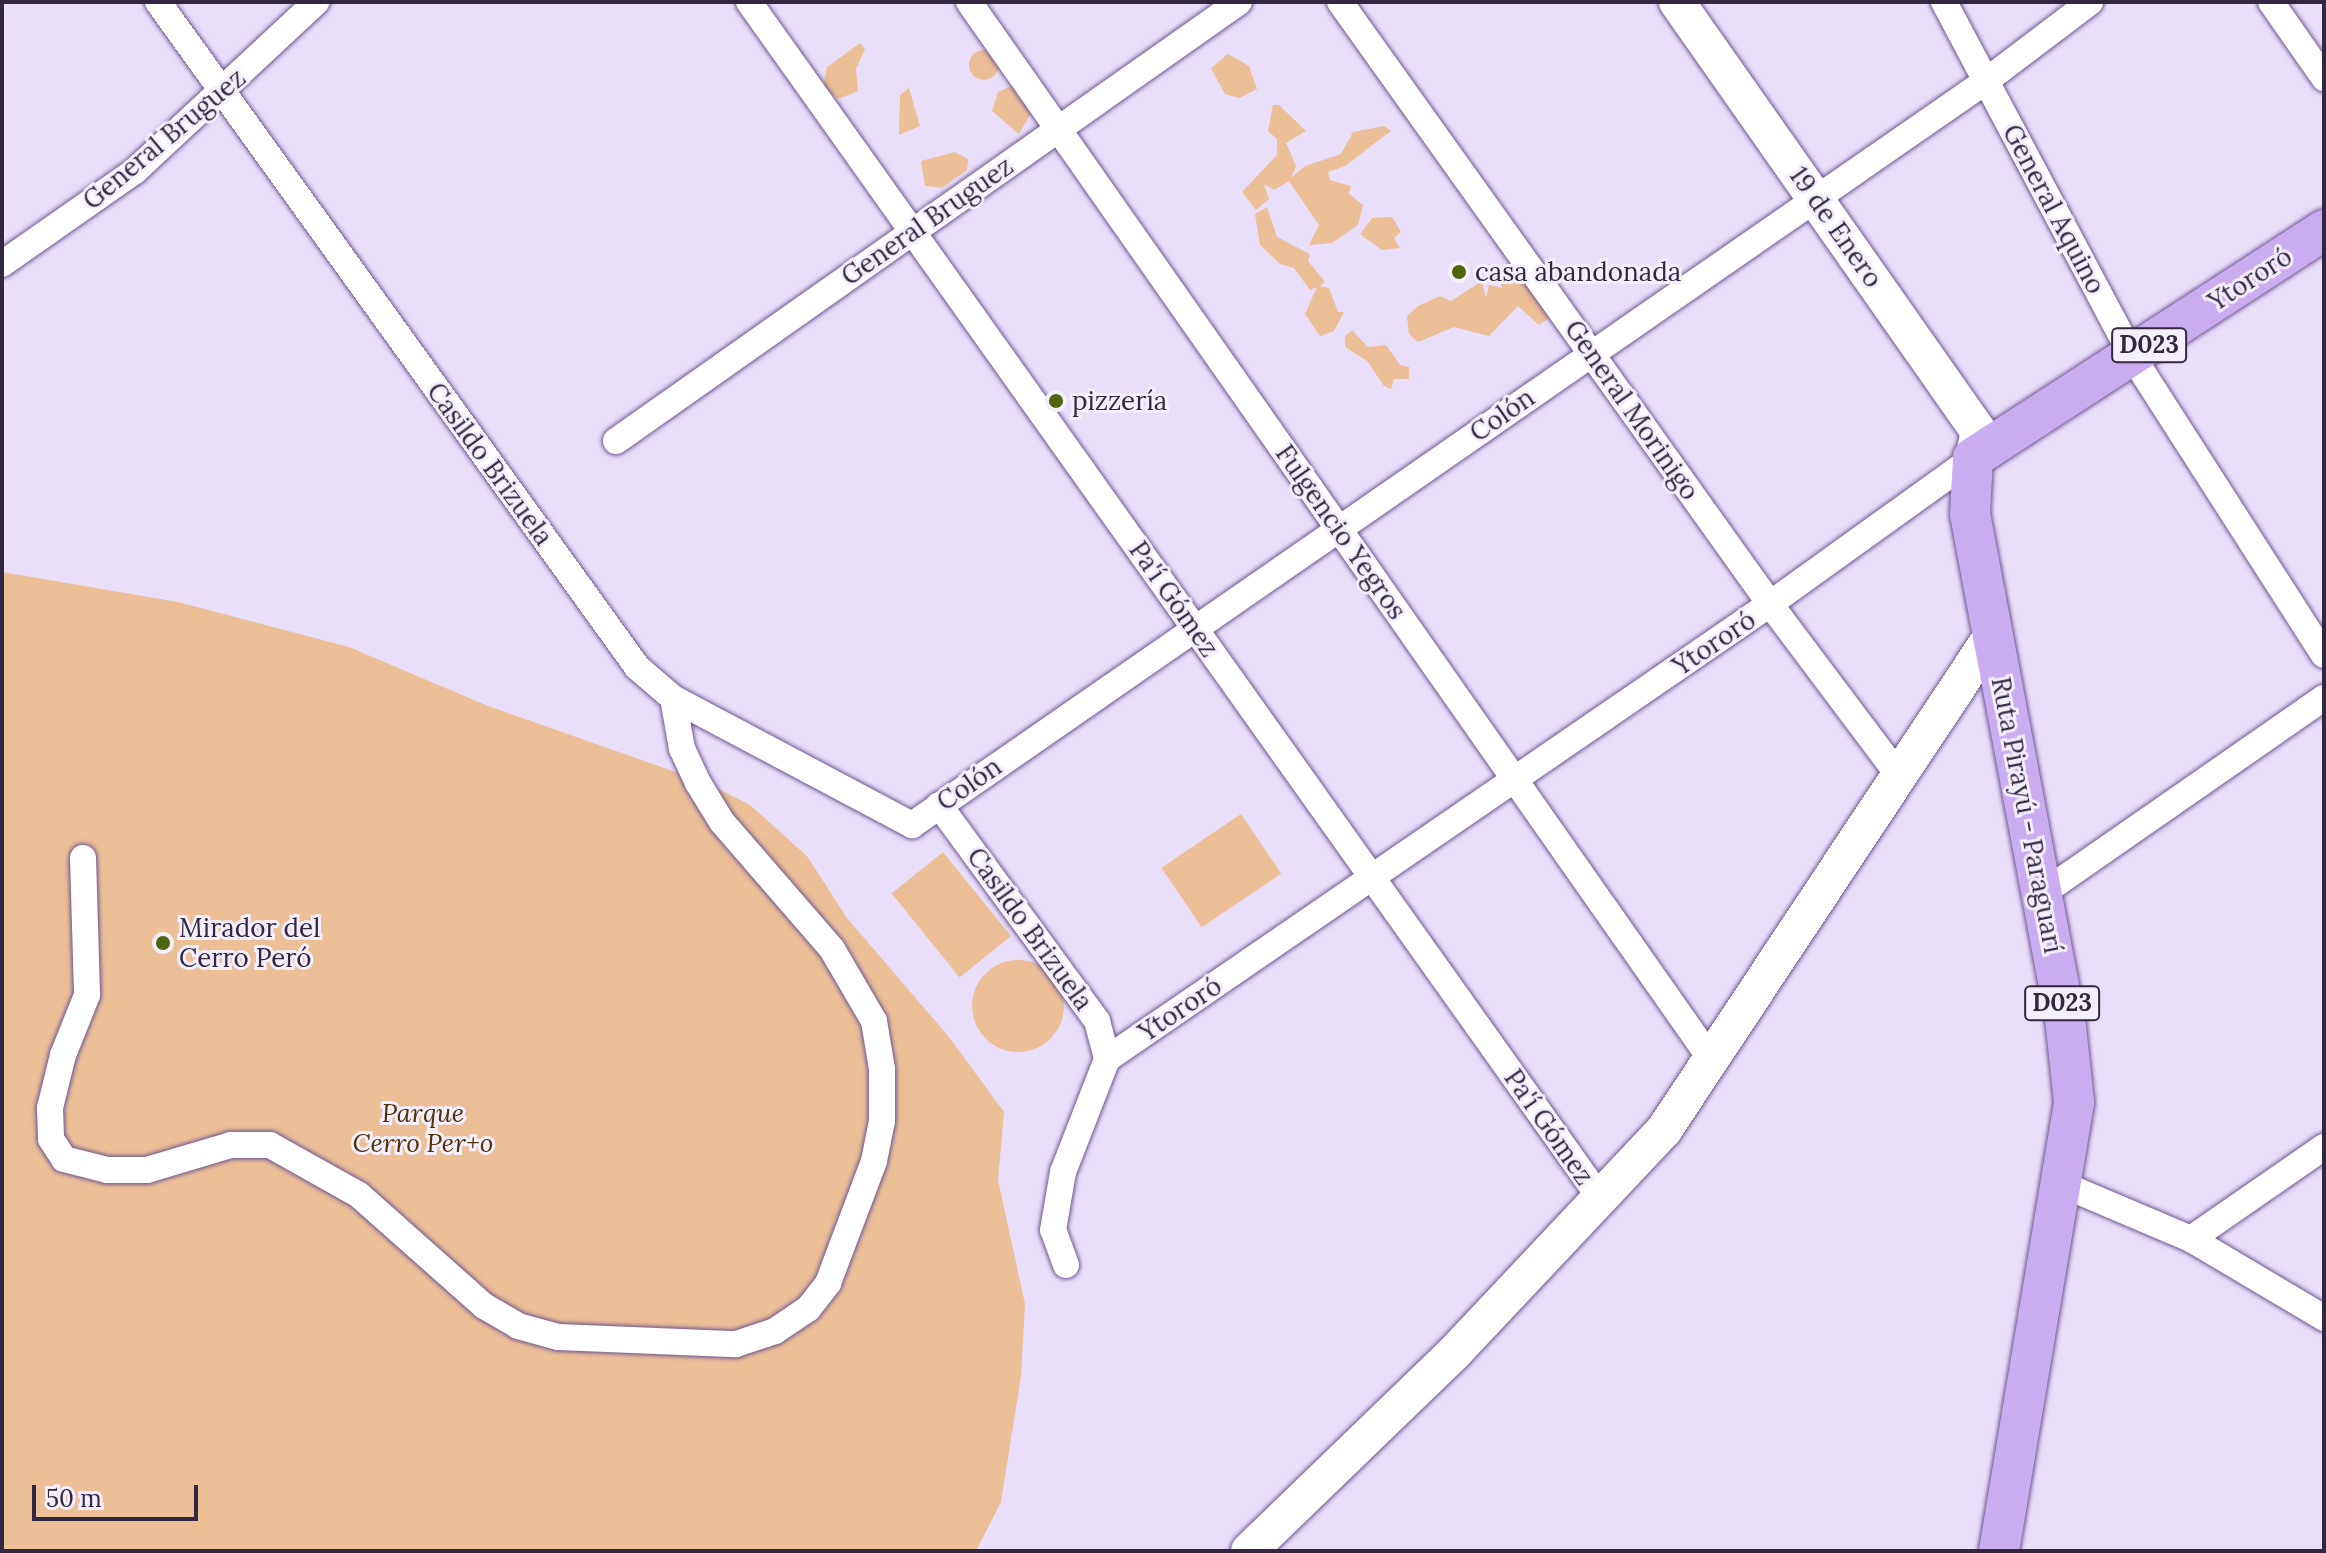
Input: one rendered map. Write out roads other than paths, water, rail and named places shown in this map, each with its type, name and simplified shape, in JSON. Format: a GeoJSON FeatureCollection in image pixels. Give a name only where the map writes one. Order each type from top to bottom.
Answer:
{"type":"FeatureCollection","features":[{"type":"Feature","properties":{"kind":"main road","name":"19 de Enero"},"geometry":{"type":"LineString","coordinates":[[1677,2],[1979,432],[1973,458]]}},
{"type":"Feature","properties":{"kind":"main road","name":"Ytororó"},"geometry":{"type":"LineString","coordinates":[[1973,458],[2324,230]]}},
{"type":"Feature","properties":{"kind":"main road","name":"Ruta Pirayú - Paraguarí"},"geometry":{"type":"LineString","coordinates":[[1973,458],[1970,514],[2043,893],[2074,1102],[1999,1551]]}},
{"type":"Feature","properties":{"kind":"main road"},"geometry":{"type":"LineString","coordinates":[[1249,1551],[1454,1353],[1598,1195],[1664,1130],[1713,1062],[1993,634]]}},
{"type":"Feature","properties":{"kind":"street","name":"Casildo Brizuela"},"geometry":{"type":"LineString","coordinates":[[158,2],[628,655],[673,698],[912,825]]}},
{"type":"Feature","properties":{"kind":"street","name":"General Bruguez"},"geometry":{"type":"LineString","coordinates":[[2,264],[135,171],[224,92],[316,2]]}},
{"type":"Feature","properties":{"kind":"street","name":"Pa'í Gómez"},"geometry":{"type":"LineString","coordinates":[[749,2],[1598,1195]]}},
{"type":"Feature","properties":{"kind":"street","name":"Fulgencio Yegros"},"geometry":{"type":"LineString","coordinates":[[969,2],[1713,1062]]}},
{"type":"Feature","properties":{"kind":"street","name":"General Bruguez"},"geometry":{"type":"LineString","coordinates":[[616,441],[1239,2]]}},
{"type":"Feature","properties":{"kind":"street","name":"General Morinigo"},"geometry":{"type":"LineString","coordinates":[[1340,2],[1770,604],[1900,777]]}},
{"type":"Feature","properties":{"kind":"street","name":"General Aquino"},"geometry":{"type":"LineString","coordinates":[[1944,2],[2132,356],[2324,655]]}},
{"type":"Feature","properties":{"kind":"street","name":"Colón"},"geometry":{"type":"LineString","coordinates":[[912,825],[1986,81],[2090,2]]}},
{"type":"Feature","properties":{"kind":"street"},"geometry":{"type":"LineString","coordinates":[[2271,2],[2324,78]]}},
{"type":"Feature","properties":{"kind":"street","name":"Ytororó"},"geometry":{"type":"LineString","coordinates":[[1107,1059],[1770,604],[1973,458]]}},
{"type":"Feature","properties":{"kind":"street"},"geometry":{"type":"LineString","coordinates":[[83,858],[87,995],[63,1055],[50,1108],[51,1139],[64,1159],[127,1171],[231,1145],[270,1145],[359,1195],[484,1306],[518,1326],[558,1337],[736,1344],[775,1331],[808,1309],[828,1283],[874,1161],[882,1121],[882,1069],[874,1021],[832,949],[722,822],[698,783],[682,749],[673,698]]}},
{"type":"Feature","properties":{"kind":"street"},"geometry":{"type":"LineString","coordinates":[[2043,893],[2324,698]]}},
{"type":"Feature","properties":{"kind":"street","name":"Casildo Brizuela"},"geometry":{"type":"LineString","coordinates":[[939,805],[1097,1021],[1107,1059]]}},
{"type":"Feature","properties":{"kind":"street"},"geometry":{"type":"LineString","coordinates":[[1066,1265],[1053,1230],[1063,1172],[1107,1059]]}},
{"type":"Feature","properties":{"kind":"street"},"geometry":{"type":"LineString","coordinates":[[2191,1239],[2324,1147]]}},
{"type":"Feature","properties":{"kind":"street"},"geometry":{"type":"LineString","coordinates":[[2059,1183],[2191,1239],[2324,1318]]}},
{"type":"Feature","properties":{"kind":"place","name":"casa abandonada"},"geometry":{"type":"Point","coordinates":[1459,272]}},
{"type":"Feature","properties":{"kind":"place","name":"pizzería"},"geometry":{"type":"Point","coordinates":[1056,401]}},
{"type":"Feature","properties":{"kind":"place","name":"Mirador del Cerro Peró"},"geometry":{"type":"Point","coordinates":[163,943]}},
{"type":"Feature","properties":{"kind":"park label","name":"Parque Cerro Per+o"},"geometry":{"type":"Point","coordinates":[423,1128]}}]}
